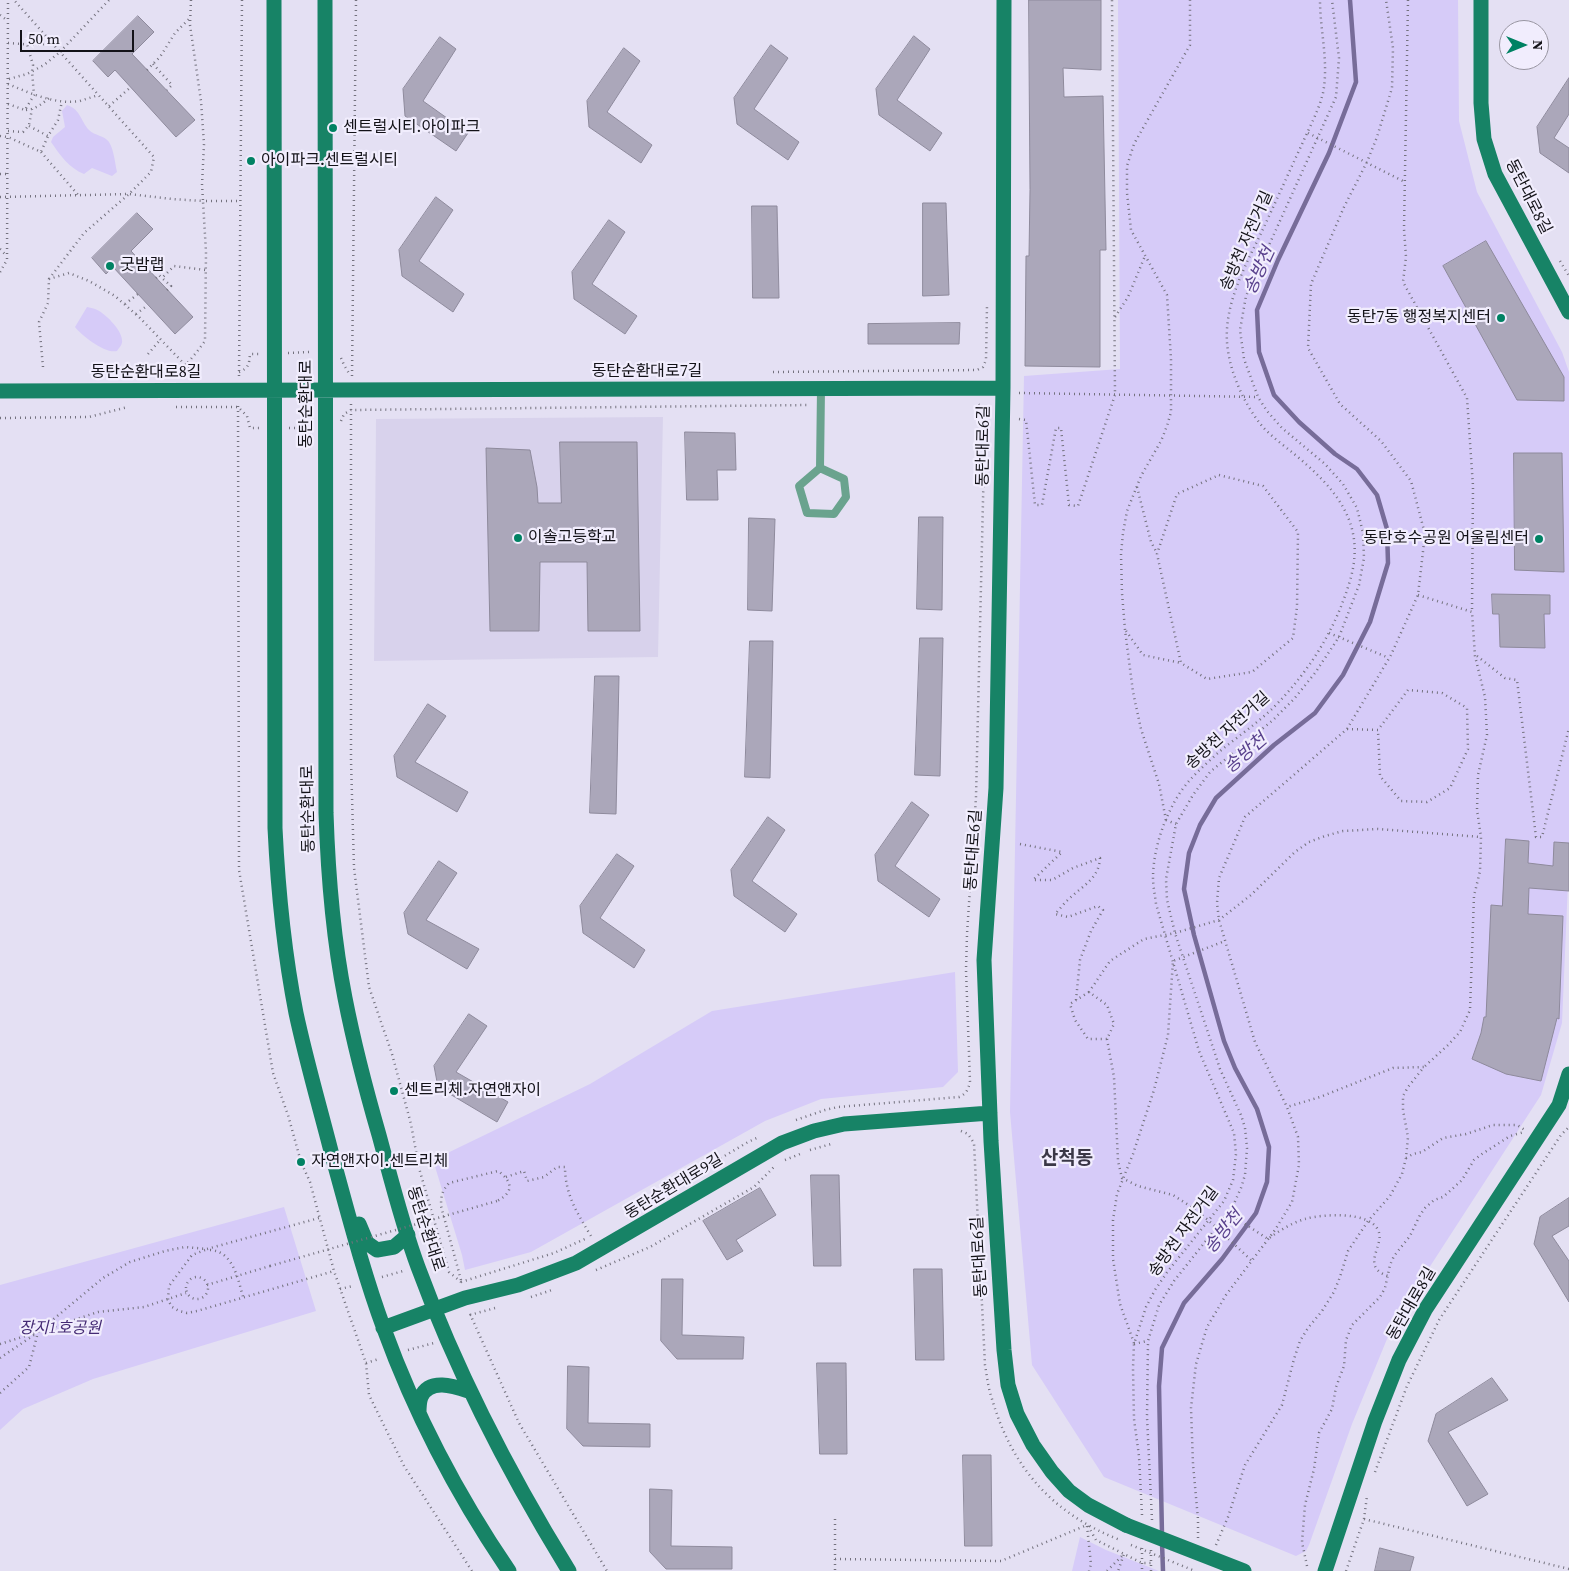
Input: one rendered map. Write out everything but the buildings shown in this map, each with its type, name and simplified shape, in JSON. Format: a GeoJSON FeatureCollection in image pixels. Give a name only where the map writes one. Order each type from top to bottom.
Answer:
{"type":"FeatureCollection","features":[{"type":"Feature","properties":{"kind":"street","name":"동탄순환대로"},"geometry":{"type":"LineString","coordinates":[[274,0],[275,828],[283,928],[296,1013],[339,1180],[383,1328],[419,1413],[453,1480],[481,1529],[509,1571]]}},
{"type":"Feature","properties":{"kind":"street","name":"동탄순환대로"},"geometry":{"type":"LineString","coordinates":[[325,0],[326,813],[331,906],[341,976],[371,1106],[408,1235],[434,1309],[471,1392],[510,1472],[569,1571]]}},
{"type":"Feature","properties":{"kind":"street","name":"동탄대로6길"},"geometry":{"type":"LineString","coordinates":[[1004,0],[1002,388],[996,788],[984,960],[990,1113],[1004,1350],[1008,1385],[1017,1414],[1037,1452],[1069,1491],[1088,1506],[1126,1525],[1244,1571]]}},
{"type":"Feature","properties":{"kind":"street","name":"동탄대로8길"},"geometry":{"type":"LineString","coordinates":[[1481,0],[1480,103],[1484,139],[1495,174],[1569,312]]}},
{"type":"Feature","properties":{"kind":"street","name":"동탄순환대로7길"},"geometry":{"type":"LineString","coordinates":[[292,391],[1002,388]]}},
{"type":"Feature","properties":{"kind":"street","name":"동탄순환대로8길"},"geometry":{"type":"LineString","coordinates":[[0,391],[292,391]]}},
{"type":"Feature","properties":{"kind":"street","name":"동탄대로8길"},"geometry":{"type":"LineString","coordinates":[[1325,1571],[1375,1421],[1399,1360],[1426,1310],[1564,1105],[1569,1074]]}},
{"type":"Feature","properties":{"kind":"street","name":"동탄순환대로9길"},"geometry":{"type":"LineString","coordinates":[[383,1328],[466,1298],[518,1285],[576,1263],[782,1143],[814,1131],[844,1124],[990,1113]]}},
{"type":"Feature","properties":{"kind":"street"},"geometry":{"type":"LineString","coordinates":[[339,1180],[350,1201],[367,1243],[377,1250],[385,1249],[394,1247],[408,1235]]}},
{"type":"Feature","properties":{"kind":"street"},"geometry":{"type":"LineString","coordinates":[[419,1413],[421,1397],[427,1389],[437,1385],[451,1385],[471,1392]]}},
{"type":"Feature","properties":{"kind":"lane"},"geometry":{"type":"LineString","coordinates":[[820,468],[844,479],[846,497],[834,514],[807,514],[799,486],[820,468],[821,389]]}},
{"type":"Feature","properties":{"kind":"path"},"geometry":{"type":"LineString","coordinates":[[0,272],[7,260],[8,0]]}},
{"type":"Feature","properties":{"kind":"path"},"geometry":{"type":"LineString","coordinates":[[14,0],[154,157],[151,172],[84,233],[49,279],[48,303],[39,322],[43,367]]}},
{"type":"Feature","properties":{"kind":"path"},"geometry":{"type":"LineString","coordinates":[[8,79],[27,74],[44,65],[60,52],[109,0]]}},
{"type":"Feature","properties":{"kind":"path"},"geometry":{"type":"LineString","coordinates":[[185,366],[206,341],[206,270],[202,185],[204,144],[201,101],[190,25],[191,0]]}},
{"type":"Feature","properties":{"kind":"path"},"geometry":{"type":"LineString","coordinates":[[242,0],[239,372],[246,370],[250,354],[339,352],[344,365],[352,376],[356,0]]}},
{"type":"Feature","properties":{"kind":"path"},"geometry":{"type":"LineString","coordinates":[[1019,420],[1026,420],[1035,505],[1042,505],[1056,428],[1061,428],[1069,505],[1078,506],[1115,395],[1112,0]]}},
{"type":"Feature","properties":{"kind":"path"},"geometry":{"type":"LineString","coordinates":[[1176,824],[1166,820],[1159,784],[1141,729],[1133,692],[1122,593],[1122,547],[1127,511],[1136,486],[1162,441],[1168,426],[1172,396],[1168,295],[1131,230],[1127,193],[1127,166],[1134,144],[1190,45],[1190,0]]}},
{"type":"Feature","properties":{"kind":"path","name":"송방천 자전거길"},"geometry":{"type":"LineString","coordinates":[[1142,1516],[1139,1456],[1134,1419],[1132,1368],[1134,1344],[1146,1308],[1155,1290],[1224,1201],[1233,1180],[1236,1154],[1234,1133],[1199,1051],[1156,904],[1153,879],[1156,852],[1166,820],[1188,782],[1217,754],[1273,707],[1302,675],[1324,644],[1346,595],[1352,573],[1353,536],[1350,520],[1341,502],[1319,475],[1264,428],[1252,414],[1236,380],[1228,349],[1227,335],[1233,300],[1243,273],[1319,106],[1325,79],[1320,0]]}},
{"type":"Feature","properties":{"kind":"path"},"geometry":{"type":"LineString","coordinates":[[1152,1528],[1147,1417],[1148,1341],[1159,1305],[1174,1281],[1228,1213],[1241,1188],[1245,1175],[1247,1148],[1245,1128],[1220,1069],[1175,933],[1167,900],[1166,880],[1176,824],[1193,795],[1210,772],[1273,720],[1294,699],[1315,673],[1339,637],[1359,585],[1364,558],[1363,533],[1357,508],[1343,484],[1325,464],[1282,428],[1267,411],[1258,397],[1244,359],[1240,330],[1246,296],[1336,97],[1339,58],[1332,0]]}},
{"type":"Feature","properties":{"kind":"path"},"geometry":{"type":"LineString","coordinates":[[1198,1545],[1191,1408],[1196,1364],[1207,1327],[1226,1295],[1268,1240],[1292,1202],[1299,1165],[1298,1137],[1287,1107],[1256,1042],[1219,920],[1217,903],[1218,878],[1245,817],[1346,729],[1389,658],[1418,595],[1425,534],[1411,481],[1381,441],[1340,404],[1308,348],[1311,284],[1344,207],[1367,162],[1392,88],[1393,48],[1386,0]]}},
{"type":"Feature","properties":{"kind":"path"},"geometry":{"type":"LineString","coordinates":[[1212,1553],[1228,1517],[1245,1465],[1282,1405],[1300,1341],[1334,1292],[1348,1251],[1368,1221],[1390,1196],[1402,1174],[1408,1137],[1403,1110],[1403,1096],[1408,1086],[1424,1067],[1448,1046],[1460,1032],[1470,1010],[1474,896],[1480,871],[1481,837],[1477,810],[1478,775],[1487,735],[1484,697],[1476,656],[1472,612],[1473,486],[1468,398],[1403,282],[1406,257],[1404,229],[1408,0]]}},
{"type":"Feature","properties":{"kind":"path"},"geometry":{"type":"LineString","coordinates":[[0,15],[8,22]]}},
{"type":"Feature","properties":{"kind":"path"},"geometry":{"type":"LineString","coordinates":[[147,70],[160,57],[174,33],[190,18]]}},
{"type":"Feature","properties":{"kind":"path"},"geometry":{"type":"LineString","coordinates":[[8,43],[36,45],[52,43]]}},
{"type":"Feature","properties":{"kind":"path"},"geometry":{"type":"LineString","coordinates":[[25,110],[34,95],[32,71],[34,65],[27,44]]}},
{"type":"Feature","properties":{"kind":"path"},"geometry":{"type":"LineString","coordinates":[[153,64],[172,86],[167,90]]}},
{"type":"Feature","properties":{"kind":"path"},"geometry":{"type":"LineString","coordinates":[[8,84],[34,95],[62,100],[79,101],[99,95]]}},
{"type":"Feature","properties":{"kind":"path"},"geometry":{"type":"LineString","coordinates":[[108,106],[130,87]]}},
{"type":"Feature","properties":{"kind":"path"},"geometry":{"type":"LineString","coordinates":[[8,104],[25,110],[32,109],[49,98]]}},
{"type":"Feature","properties":{"kind":"path"},"geometry":{"type":"LineString","coordinates":[[41,152],[58,120],[62,100]]}},
{"type":"Feature","properties":{"kind":"path"},"geometry":{"type":"LineString","coordinates":[[8,131],[23,132],[29,126],[32,109]]}},
{"type":"Feature","properties":{"kind":"path"},"geometry":{"type":"LineString","coordinates":[[29,126],[48,136]]}},
{"type":"Feature","properties":{"kind":"path"},"geometry":{"type":"LineString","coordinates":[[1308,132],[1405,182]]}},
{"type":"Feature","properties":{"kind":"path"},"geometry":{"type":"LineString","coordinates":[[0,136],[8,137],[41,152],[79,196]]}},
{"type":"Feature","properties":{"kind":"path"},"geometry":{"type":"LineString","coordinates":[[0,174],[8,174]]}},
{"type":"Feature","properties":{"kind":"path"},"geometry":{"type":"LineString","coordinates":[[0,198],[128,194],[172,199],[241,200]]}},
{"type":"Feature","properties":{"kind":"path"},"geometry":{"type":"LineString","coordinates":[[0,249],[7,256]]}},
{"type":"Feature","properties":{"kind":"path"},"geometry":{"type":"LineString","coordinates":[[1115,318],[1128,297],[1145,256]]}},
{"type":"Feature","properties":{"kind":"path"},"geometry":{"type":"LineString","coordinates":[[1560,260],[1569,276]]}},
{"type":"Feature","properties":{"kind":"path"},"geometry":{"type":"LineString","coordinates":[[162,278],[174,266],[206,270]]}},
{"type":"Feature","properties":{"kind":"path"},"geometry":{"type":"LineString","coordinates":[[49,279],[69,273],[89,281],[116,296],[193,373]]}},
{"type":"Feature","properties":{"kind":"path"},"geometry":{"type":"LineString","coordinates":[[156,278],[159,275],[171,286],[168,290]]}},
{"type":"Feature","properties":{"kind":"path"},"geometry":{"type":"LineString","coordinates":[[124,304],[138,294]]}},
{"type":"Feature","properties":{"kind":"path"},"geometry":{"type":"LineString","coordinates":[[768,372],[977,370],[983,366],[986,360],[987,297]]}},
{"type":"Feature","properties":{"kind":"path"},"geometry":{"type":"LineString","coordinates":[[136,314],[148,305]]}},
{"type":"Feature","properties":{"kind":"path"},"geometry":{"type":"LineString","coordinates":[[148,354],[160,340]]}},
{"type":"Feature","properties":{"kind":"path"},"geometry":{"type":"LineString","coordinates":[[1019,393],[1258,397]]}},
{"type":"Feature","properties":{"kind":"path"},"geometry":{"type":"LineString","coordinates":[[792,1122],[819,1112],[838,1108],[959,1097],[968,1090],[970,1082],[966,970],[976,797],[985,416],[985,410],[977,404]]}},
{"type":"Feature","properties":{"kind":"path"},"geometry":{"type":"LineString","coordinates":[[172,407],[238,407],[248,416],[250,428],[339,428],[344,414],[351,410],[821,405]]}},
{"type":"Feature","properties":{"kind":"path"},"geometry":{"type":"LineString","coordinates":[[0,418],[89,418],[127,407],[136,407]]}},
{"type":"Feature","properties":{"kind":"path"},"geometry":{"type":"LineString","coordinates":[[238,407],[239,870],[273,1073],[288,1115],[301,1162],[310,1182],[334,1271],[366,1363],[369,1395],[404,1466],[472,1571]]}},
{"type":"Feature","properties":{"kind":"path"},"geometry":{"type":"LineString","coordinates":[[351,410],[351,760],[354,858],[369,986],[392,1054],[411,1124],[419,1168],[449,1272],[461,1282]]}},
{"type":"Feature","properties":{"kind":"path"},"geometry":{"type":"LineString","coordinates":[[1125,630],[1143,655],[1181,663],[1208,679],[1252,672],[1294,638],[1297,607],[1298,532],[1263,486],[1219,475],[1177,494],[1157,554]]}},
{"type":"Feature","properties":{"kind":"path"},"geometry":{"type":"LineString","coordinates":[[1136,486],[1151,542],[1157,554],[1181,663]]}},
{"type":"Feature","properties":{"kind":"path"},"geometry":{"type":"LineString","coordinates":[[1418,595],[1472,612]]}},
{"type":"Feature","properties":{"kind":"path"},"geometry":{"type":"LineString","coordinates":[[1329,633],[1389,658]]}},
{"type":"Feature","properties":{"kind":"path"},"geometry":{"type":"LineString","coordinates":[[1476,656],[1505,678],[1518,680],[1536,837],[1542,837],[1569,728]]}},
{"type":"Feature","properties":{"kind":"path"},"geometry":{"type":"LineString","coordinates":[[1408,690],[1442,693],[1468,708],[1468,749],[1450,788],[1427,802],[1401,801],[1380,776],[1378,730],[1408,690]]}},
{"type":"Feature","properties":{"kind":"path"},"geometry":{"type":"LineString","coordinates":[[1346,729],[1378,730]]}},
{"type":"Feature","properties":{"kind":"path"},"geometry":{"type":"LineString","coordinates":[[1107,1039],[1088,1039],[1075,1020],[1070,1004],[1089,992],[1110,961],[1144,939],[1175,933],[1219,920],[1251,895],[1295,852],[1309,842],[1343,831],[1378,829],[1481,837]]}},
{"type":"Feature","properties":{"kind":"path"},"geometry":{"type":"LineString","coordinates":[[1020,844],[1062,852],[1033,880],[1052,880],[1073,868],[1100,858],[1100,868],[1087,884],[1055,914],[1068,917],[1098,906],[1103,910],[1091,931],[1080,960],[1076,1000]]}},
{"type":"Feature","properties":{"kind":"path"},"geometry":{"type":"LineString","coordinates":[[1148,1341],[1134,1344],[1120,1304],[1113,1259],[1113,1220],[1117,1194],[1133,1154],[1154,1090],[1168,1035],[1173,961],[1225,941]]}},
{"type":"Feature","properties":{"kind":"path"},"geometry":{"type":"LineString","coordinates":[[1089,992],[1107,1005],[1114,1024],[1107,1039],[1114,1077],[1118,1161],[1122,1178]]}},
{"type":"Feature","properties":{"kind":"path"},"geometry":{"type":"LineString","coordinates":[[1287,1107],[1320,1097],[1393,1068],[1424,1067]]}},
{"type":"Feature","properties":{"kind":"path"},"geometry":{"type":"LineString","coordinates":[[1307,1566],[1302,1542],[1305,1505],[1314,1469],[1319,1433],[1332,1409],[1338,1380],[1344,1366],[1348,1333],[1354,1321],[1380,1297],[1385,1288],[1394,1256],[1410,1236],[1425,1208],[1462,1180],[1474,1160],[1510,1136],[1527,1131],[1517,1125],[1493,1125],[1466,1134],[1443,1138],[1422,1152],[1406,1158]]}},
{"type":"Feature","properties":{"kind":"path"},"geometry":{"type":"LineString","coordinates":[[1374,1475],[1407,1386],[1439,1320],[1569,1127]]}},
{"type":"Feature","properties":{"kind":"path"},"geometry":{"type":"LineString","coordinates":[[952,1131],[962,1131],[968,1134],[974,1143],[985,1365],[991,1397],[1000,1425],[1021,1465],[1035,1483],[1074,1518],[1194,1571]]}},
{"type":"Feature","properties":{"kind":"path"},"geometry":{"type":"LineString","coordinates":[[632,1211],[763,1135]]}},
{"type":"Feature","properties":{"kind":"path"},"geometry":{"type":"LineString","coordinates":[[593,1272],[650,1247],[754,1186],[778,1163],[808,1150],[833,1143]]}},
{"type":"Feature","properties":{"kind":"path"},"geometry":{"type":"LineString","coordinates":[[461,1282],[554,1253],[591,1236],[573,1206],[567,1191],[565,1167],[557,1167],[544,1177],[527,1181],[524,1171],[506,1177]]}},
{"type":"Feature","properties":{"kind":"path"},"geometry":{"type":"LineString","coordinates":[[208,1285],[237,1275],[270,1266],[497,1201],[505,1197],[510,1182],[498,1171],[449,1183],[441,1195],[441,1206],[461,1282]]}},
{"type":"Feature","properties":{"kind":"path"},"geometry":{"type":"LineString","coordinates":[[1122,1178],[1138,1186],[1172,1195],[1190,1206],[1252,1260]]}},
{"type":"Feature","properties":{"kind":"path"},"geometry":{"type":"LineString","coordinates":[[1228,1213],[1268,1240]]}},
{"type":"Feature","properties":{"kind":"path"},"geometry":{"type":"LineString","coordinates":[[1268,1240],[1283,1229],[1304,1219],[1314,1217],[1349,1216],[1368,1221],[1378,1229],[1380,1235],[1376,1250],[1376,1268],[1380,1273],[1388,1276]]}},
{"type":"Feature","properties":{"kind":"path"},"geometry":{"type":"LineString","coordinates":[[319,1218],[192,1254],[169,1286],[168,1300],[172,1307],[187,1313],[334,1271]]}},
{"type":"Feature","properties":{"kind":"path"},"geometry":{"type":"LineString","coordinates":[[0,1358],[38,1332],[103,1278],[130,1262],[165,1251],[185,1247],[215,1250],[222,1253],[231,1263],[237,1275],[243,1297]]}},
{"type":"Feature","properties":{"kind":"path"},"geometry":{"type":"LineString","coordinates":[[340,1289],[418,1266]]}},
{"type":"Feature","properties":{"kind":"path"},"geometry":{"type":"LineString","coordinates":[[192,1278],[203,1279],[208,1285],[207,1292],[202,1298],[191,1298],[186,1293],[187,1282],[192,1278]]}},
{"type":"Feature","properties":{"kind":"path"},"geometry":{"type":"LineString","coordinates":[[526,1299],[555,1288]]}},
{"type":"Feature","properties":{"kind":"path"},"geometry":{"type":"LineString","coordinates":[[0,1344],[98,1312],[144,1307],[186,1293]]}},
{"type":"Feature","properties":{"kind":"path"},"geometry":{"type":"LineString","coordinates":[[498,1307],[470,1315],[519,1423],[607,1571]]}},
{"type":"Feature","properties":{"kind":"path"},"geometry":{"type":"LineString","coordinates":[[0,1393],[29,1367],[38,1332]]}},
{"type":"Feature","properties":{"kind":"path"},"geometry":{"type":"LineString","coordinates":[[366,1363],[448,1339]]}},
{"type":"Feature","properties":{"kind":"path"},"geometry":{"type":"LineString","coordinates":[[1346,1571],[1364,1519],[1368,1493]]}},
{"type":"Feature","properties":{"kind":"path"},"geometry":{"type":"LineString","coordinates":[[835,1518],[835,1571]]}},
{"type":"Feature","properties":{"kind":"path"},"geometry":{"type":"LineString","coordinates":[[1364,1519],[1569,1569]]}},
{"type":"Feature","properties":{"kind":"path"},"geometry":{"type":"LineString","coordinates":[[1087,1525],[1096,1540],[1142,1563],[1151,1563]]}},
{"type":"Feature","properties":{"kind":"path"},"geometry":{"type":"LineString","coordinates":[[835,1559],[1000,1561],[1087,1525]]}},
{"type":"Feature","properties":{"kind":"path"},"geometry":{"type":"LineString","coordinates":[[1087,1525],[1091,1564],[1089,1571]]}},
{"type":"Feature","properties":{"kind":"path"},"geometry":{"type":"LineString","coordinates":[[1142,1544],[1142,1571]]}},
{"type":"Feature","properties":{"kind":"path"},"geometry":{"type":"LineString","coordinates":[[1151,1571],[1152,1545]]}},
{"type":"Feature","properties":{"kind":"path"},"geometry":{"type":"LineString","coordinates":[[1107,1571],[1124,1554]]}},
{"type":"Feature","properties":{"kind":"path"},"geometry":{"type":"LineString","coordinates":[[1118,1571],[1124,1554]]}},
{"type":"Feature","properties":{"kind":"shaded area","name":"이솔고등학교"},"geometry":{"type":"Polygon","coordinates":[[[663,417],[658,657],[374,661],[376,419],[663,417]]]}},
{"type":"Feature","properties":{"kind":"green space"},"geometry":{"type":"Polygon","coordinates":[[[1118,0],[1458,0],[1459,121],[1477,192],[1562,352],[1569,372],[1569,859],[1562,1023],[1541,1095],[1394,1322],[1352,1424],[1309,1545],[1306,1551],[1296,1556],[1104,1477],[1032,1365],[1010,1112],[1024,376],[1120,369],[1118,0]]]}},
{"type":"Feature","properties":{"kind":"green space"},"geometry":{"type":"Polygon","coordinates":[[[67,105],[78,112],[89,130],[105,138],[111,145],[117,172],[112,176],[92,168],[84,174],[65,161],[51,142],[53,137],[65,127],[62,111],[67,105]]]}},
{"type":"Feature","properties":{"kind":"green space"},"geometry":{"type":"Polygon","coordinates":[[[87,307],[99,311],[107,317],[119,331],[122,341],[117,351],[106,350],[100,347],[75,327],[87,307]]]}},
{"type":"Feature","properties":{"kind":"green space"},"geometry":{"type":"Polygon","coordinates":[[[955,972],[958,1072],[943,1087],[821,1099],[765,1121],[531,1252],[465,1270],[433,1160],[590,1084],[712,1011],[955,972]]]}},
{"type":"Feature","properties":{"kind":"green space","name":"장지1호공원"},"geometry":{"type":"Polygon","coordinates":[[[284,1207],[316,1311],[93,1379],[23,1409],[0,1430],[0,1285],[284,1207]]]}},
{"type":"Feature","properties":{"kind":"green space"},"geometry":{"type":"Polygon","coordinates":[[[1080,1537],[1106,1550],[1159,1571],[1072,1571],[1080,1537]]]}},
{"type":"Feature","properties":{"kind":"waterway","name":"송방천"},"geometry":{"type":"LineString","coordinates":[[1162,1535],[1159,1386],[1162,1348],[1184,1303],[1222,1259],[1256,1213],[1267,1182],[1269,1147],[1257,1109],[1235,1068],[1224,1041],[1194,935],[1184,889],[1189,853],[1200,825],[1216,798],[1274,745],[1315,713],[1343,675],[1370,622],[1388,563],[1387,529],[1377,495],[1357,469],[1335,454],[1299,422],[1274,395],[1259,352],[1257,310],[1278,260],[1329,153],[1356,82],[1350,0]]}},
{"type":"Feature","properties":{"kind":"waterway","name":"송방천"},"geometry":{"type":"LineString","coordinates":[[1162,1542],[1163,1571]]}},
{"type":"Feature","properties":{"kind":"place","name":"센트럴시티.아이파크"},"geometry":{"type":"Point","coordinates":[333,128]}},
{"type":"Feature","properties":{"kind":"place","name":"아이파크.센트럴시티"},"geometry":{"type":"Point","coordinates":[251,161]}},
{"type":"Feature","properties":{"kind":"place","name":"굿밤랩"},"geometry":{"type":"Point","coordinates":[110,266]}},
{"type":"Feature","properties":{"kind":"place","name":"동탄7동 행정복지센터"},"geometry":{"type":"Point","coordinates":[1501,318]}},
{"type":"Feature","properties":{"kind":"place","name":"이솔고등학교"},"geometry":{"type":"Point","coordinates":[518,538]}},
{"type":"Feature","properties":{"kind":"place","name":"동탄호수공원 어울림센터"},"geometry":{"type":"Point","coordinates":[1539,539]}},
{"type":"Feature","properties":{"kind":"place","name":"센트리체.자연앤자이"},"geometry":{"type":"Point","coordinates":[394,1091]}},
{"type":"Feature","properties":{"kind":"place","name":"자연앤자이.센트리체"},"geometry":{"type":"Point","coordinates":[301,1162]}},
{"type":"Feature","properties":{"kind":"district","name":"산척동"},"geometry":{"type":"Point","coordinates":[1067,1159]}}]}
